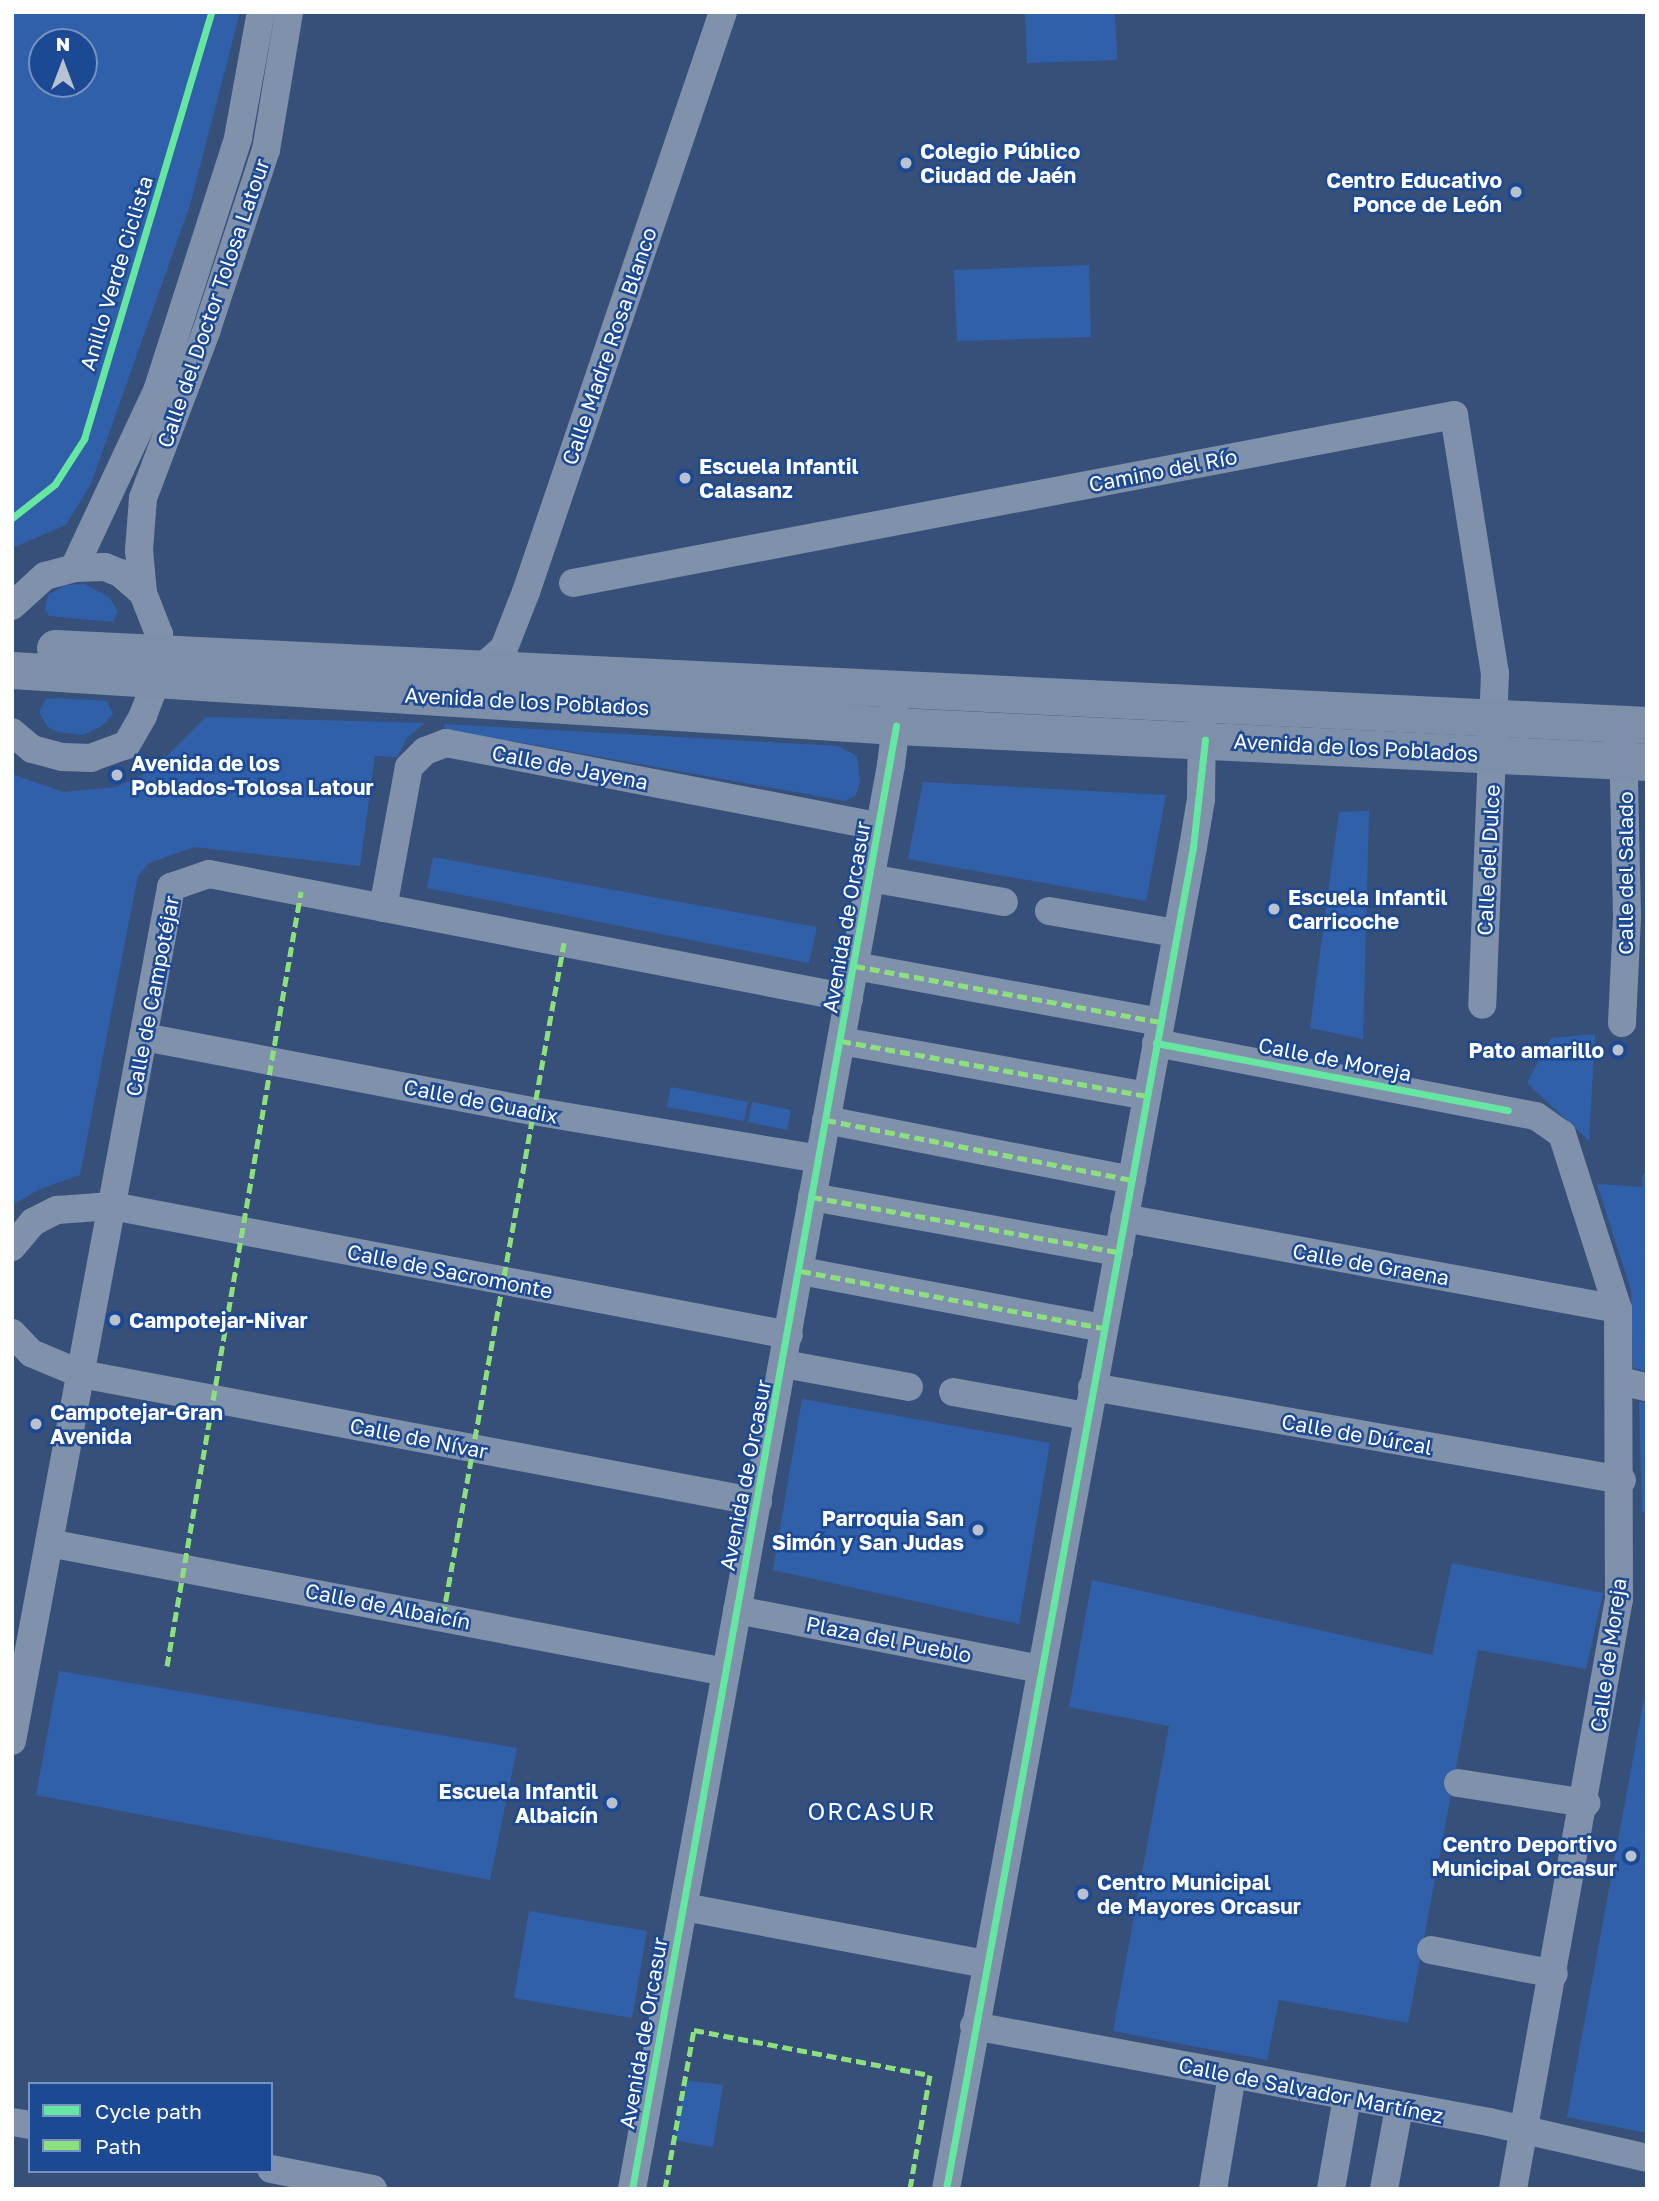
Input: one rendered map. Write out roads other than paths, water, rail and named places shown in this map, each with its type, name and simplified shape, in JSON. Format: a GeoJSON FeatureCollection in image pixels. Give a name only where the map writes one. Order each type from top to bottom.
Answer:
{"type":"FeatureCollection","features":[{"type":"Feature","properties":{"kind":"main road","name":"Avenida de los Poblados"},"geometry":{"type":"LineString","coordinates":[[12,646],[158,665],[896,726],[1636,762]]}},
{"type":"Feature","properties":{"kind":"main road","name":"Avenida de los Poblados"},"geometry":{"type":"LineString","coordinates":[[12,670],[158,665],[479,670],[1182,700],[1633,725]]}},
{"type":"Feature","properties":{"kind":"street","name":"Calle del Doctor Tolosa Latour"},"geometry":{"type":"LineString","coordinates":[[74,568],[157,391],[238,138],[261,12]]}},
{"type":"Feature","properties":{"kind":"street","name":"Calle del Doctor Tolosa Latour"},"geometry":{"type":"LineString","coordinates":[[143,593],[139,550],[143,498],[206,332],[266,150],[289,12]]}},
{"type":"Feature","properties":{"kind":"street","name":"Calle Madre Rosa Blanco"},"geometry":{"type":"LineString","coordinates":[[479,670],[504,648],[526,592],[723,12]]}},
{"type":"Feature","properties":{"kind":"street","name":"Camino del Río"},"geometry":{"type":"LineString","coordinates":[[573,583],[1454,415],[1495,673],[1497,716]]}},
{"type":"Feature","properties":{"kind":"street"},"geometry":{"type":"LineString","coordinates":[[12,606],[45,576],[74,568],[113,569],[143,593],[155,618],[158,665],[135,731],[126,745],[110,752],[62,757],[32,749],[12,732]]}},
{"type":"Feature","properties":{"kind":"street"},"geometry":{"type":"LineString","coordinates":[[879,686],[893,707],[896,726],[943,689]]}},
{"type":"Feature","properties":{"kind":"street"},"geometry":{"type":"LineString","coordinates":[[946,2189],[1201,799],[1205,740],[1201,715],[1182,700]]}},
{"type":"Feature","properties":{"kind":"street","name":"Calle del Dulce"},"geometry":{"type":"LineString","coordinates":[[1482,1005],[1497,716]]}},
{"type":"Feature","properties":{"kind":"street","name":"Calle del Salado"},"geometry":{"type":"LineString","coordinates":[[1622,1023],[1637,916],[1636,762],[1633,725]]}},
{"type":"Feature","properties":{"kind":"street","name":"Avenida de Orcasur"},"geometry":{"type":"LineString","coordinates":[[632,2189],[801,1271],[811,1197],[855,966],[896,726]]}},
{"type":"Feature","properties":{"kind":"street","name":"Calle de Jayena"},"geometry":{"type":"LineString","coordinates":[[383,908],[409,767],[425,751],[446,743],[879,826]]}},
{"type":"Feature","properties":{"kind":"street","name":"Calle de Campotéjar"},"geometry":{"type":"LineString","coordinates":[[12,1741],[171,887],[209,874],[849,998]]}},
{"type":"Feature","properties":{"kind":"street","name":"Avenida de Orcasur"},"geometry":{"type":"LineString","coordinates":[[870,878],[1004,902]]}},
{"type":"Feature","properties":{"kind":"street"},"geometry":{"type":"LineString","coordinates":[[1049,911],[1175,933]]}},
{"type":"Feature","properties":{"kind":"street","name":"Avenida de Orcasur"},"geometry":{"type":"LineString","coordinates":[[855,966],[1158,1032]]}},
{"type":"Feature","properties":{"kind":"street","name":"Calle de Moreja"},"geometry":{"type":"LineString","coordinates":[[1158,1032],[1536,1116],[1562,1134],[1618,1309],[1633,1384],[1622,1480],[1619,1599],[1586,1803],[1513,2189]]}},
{"type":"Feature","properties":{"kind":"street","name":"Calle de Guadix"},"geometry":{"type":"LineString","coordinates":[[144,1037],[533,1111],[818,1159]]}},
{"type":"Feature","properties":{"kind":"street","name":"Avenida de Orcasur"},"geometry":{"type":"LineString","coordinates":[[841,1041],[1147,1096]]}},
{"type":"Feature","properties":{"kind":"street"},"geometry":{"type":"LineString","coordinates":[[825,1120],[1132,1180]]}},
{"type":"Feature","properties":{"kind":"street"},"geometry":{"type":"LineString","coordinates":[[811,1197],[1118,1252]]}},
{"type":"Feature","properties":{"kind":"street","name":"Calle de Sacromonte"},"geometry":{"type":"LineString","coordinates":[[12,1247],[33,1222],[57,1210],[112,1206],[789,1335]]}},
{"type":"Feature","properties":{"kind":"street","name":"Calle de Graena"},"geometry":{"type":"LineString","coordinates":[[1124,1218],[1618,1309]]}},
{"type":"Feature","properties":{"kind":"street"},"geometry":{"type":"LineString","coordinates":[[801,1271],[1102,1328]]}},
{"type":"Feature","properties":{"kind":"street","name":"Calle de Nívar"},"geometry":{"type":"LineString","coordinates":[[12,1333],[31,1353],[81,1374],[758,1502]]}},
{"type":"Feature","properties":{"kind":"street","name":"Avenida de Orcasur"},"geometry":{"type":"LineString","coordinates":[[783,1364],[909,1387]]}},
{"type":"Feature","properties":{"kind":"street","name":"Calle de Dúrcal"},"geometry":{"type":"LineString","coordinates":[[1092,1387],[1622,1480]]}},
{"type":"Feature","properties":{"kind":"street"},"geometry":{"type":"LineString","coordinates":[[953,1392],[1086,1416]]}},
{"type":"Feature","properties":{"kind":"street","name":"Calle de Albaicín"},"geometry":{"type":"LineString","coordinates":[[49,1543],[726,1672]]}},
{"type":"Feature","properties":{"kind":"street","name":"Plaza del Pueblo"},"geometry":{"type":"LineString","coordinates":[[737,1610],[1041,1669]]}},
{"type":"Feature","properties":{"kind":"street"},"geometry":{"type":"LineString","coordinates":[[1458,1783],[1586,1803]]}},
{"type":"Feature","properties":{"kind":"street"},"geometry":{"type":"LineString","coordinates":[[684,1907],[987,1964]]}},
{"type":"Feature","properties":{"kind":"street"},"geometry":{"type":"LineString","coordinates":[[1431,1950],[1554,1974]]}},
{"type":"Feature","properties":{"kind":"street","name":"Calle de Salvador Martínez"},"geometry":{"type":"LineString","coordinates":[[975,2026],[1524,2130],[1647,2158]]}},
{"type":"Feature","properties":{"kind":"street"},"geometry":{"type":"LineString","coordinates":[[1213,2189],[1232,2075]]}},
{"type":"Feature","properties":{"kind":"street"},"geometry":{"type":"LineString","coordinates":[[1331,2189],[1347,2097]]}},
{"type":"Feature","properties":{"kind":"street"},"geometry":{"type":"LineString","coordinates":[[1384,2189],[1399,2108]]}},
{"type":"Feature","properties":{"kind":"street"},"geometry":{"type":"LineString","coordinates":[[273,2169],[373,2189]]}},
{"type":"Feature","properties":{"kind":"place","name":"Colegio Público Ciudad de Jaén"},"geometry":{"type":"Point","coordinates":[906,163]}},
{"type":"Feature","properties":{"kind":"place","name":"Centro Educativo Ponce de León"},"geometry":{"type":"Point","coordinates":[1516,192]}},
{"type":"Feature","properties":{"kind":"place","name":"Escuela Infantil Calasanz"},"geometry":{"type":"Point","coordinates":[685,478]}},
{"type":"Feature","properties":{"kind":"place","name":"Avenida de los Poblados-Tolosa Latour"},"geometry":{"type":"Point","coordinates":[117,775]}},
{"type":"Feature","properties":{"kind":"place","name":"Escuela Infantil Carricoche"},"geometry":{"type":"Point","coordinates":[1274,909]}},
{"type":"Feature","properties":{"kind":"place","name":"Pato amarillo"},"geometry":{"type":"Point","coordinates":[1618,1050]}},
{"type":"Feature","properties":{"kind":"place","name":"Campotejar-Nivar"},"geometry":{"type":"Point","coordinates":[115,1320]}},
{"type":"Feature","properties":{"kind":"place","name":"Campotejar-Gran Avenida"},"geometry":{"type":"Point","coordinates":[36,1424]}},
{"type":"Feature","properties":{"kind":"place","name":"Parroquia San Simón y San Judas"},"geometry":{"type":"Point","coordinates":[978,1530]}},
{"type":"Feature","properties":{"kind":"place","name":"Escuela Infantil Albaicín"},"geometry":{"type":"Point","coordinates":[612,1803]}},
{"type":"Feature","properties":{"kind":"place","name":"Centro Deportivo Municipal Orcasur"},"geometry":{"type":"Point","coordinates":[1631,1856]}},
{"type":"Feature","properties":{"kind":"place","name":"Centro Municipal de Mayores Orcasur"},"geometry":{"type":"Point","coordinates":[1083,1894]}},
{"type":"Feature","properties":{"kind":"district","name":"ORCASUR"},"geometry":{"type":"Point","coordinates":[872,1811]}}]}
